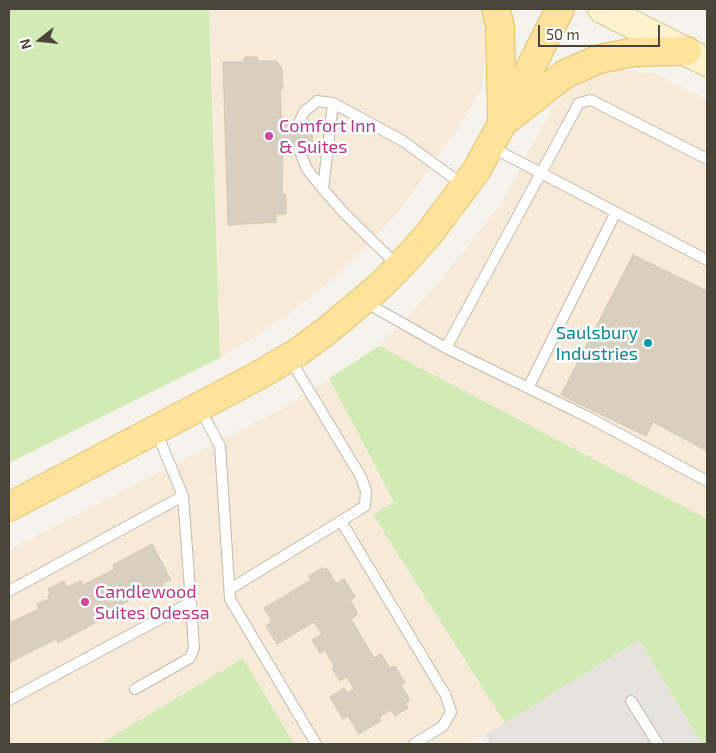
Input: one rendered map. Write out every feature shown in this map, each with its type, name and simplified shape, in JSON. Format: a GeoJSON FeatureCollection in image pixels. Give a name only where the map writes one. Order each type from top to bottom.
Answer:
{"type":"FeatureCollection","features":[{"type":"Feature","properties":{"kind":"main road"},"geometry":{"type":"LineString","coordinates":[[496,9],[500,26],[496,135]]}},
{"type":"Feature","properties":{"kind":"main road"},"geometry":{"type":"LineString","coordinates":[[9,507],[247,383],[289,358],[329,329],[362,301],[399,267],[428,234],[465,186],[496,135],[560,9]]}},
{"type":"Feature","properties":{"kind":"main road"},"geometry":{"type":"LineString","coordinates":[[602,9],[697,57]]}},
{"type":"Feature","properties":{"kind":"main road"},"geometry":{"type":"LineString","coordinates":[[496,135],[566,74],[599,60],[635,52],[697,57]]}},
{"type":"Feature","properties":{"kind":"lane"},"geometry":{"type":"LineString","coordinates":[[446,348],[580,103],[592,100],[707,159]]}},
{"type":"Feature","properties":{"kind":"lane"},"geometry":{"type":"LineString","coordinates":[[299,123],[304,112],[317,101],[333,103],[403,141],[465,186]]}},
{"type":"Feature","properties":{"kind":"lane"},"geometry":{"type":"LineString","coordinates":[[323,189],[333,103]]}},
{"type":"Feature","properties":{"kind":"lane"},"geometry":{"type":"LineString","coordinates":[[496,135],[541,173],[707,260]]}},
{"type":"Feature","properties":{"kind":"lane"},"geometry":{"type":"LineString","coordinates":[[299,149],[306,169],[344,213],[399,267]]}},
{"type":"Feature","properties":{"kind":"lane"},"geometry":{"type":"LineString","coordinates":[[528,388],[616,212]]}},
{"type":"Feature","properties":{"kind":"lane"},"geometry":{"type":"LineString","coordinates":[[362,301],[446,348],[590,418],[707,481]]}},
{"type":"Feature","properties":{"kind":"lane"},"geometry":{"type":"LineString","coordinates":[[230,589],[365,506],[366,492],[361,478],[289,358]]}},
{"type":"Feature","properties":{"kind":"lane"},"geometry":{"type":"LineString","coordinates":[[199,408],[220,446],[230,598],[316,744]]}},
{"type":"Feature","properties":{"kind":"lane"},"geometry":{"type":"LineString","coordinates":[[135,689],[190,658],[194,648],[183,496],[156,431]]}},
{"type":"Feature","properties":{"kind":"lane"},"geometry":{"type":"LineString","coordinates":[[9,591],[183,496]]}},
{"type":"Feature","properties":{"kind":"lane"},"geometry":{"type":"LineString","coordinates":[[341,521],[446,696],[451,712],[443,726],[414,744]]}},
{"type":"Feature","properties":{"kind":"lane"},"geometry":{"type":"LineString","coordinates":[[9,700],[191,602]]}},
{"type":"Feature","properties":{"kind":"lane"},"geometry":{"type":"LineString","coordinates":[[631,701],[658,744]]}},
{"type":"Feature","properties":{"kind":"shaded area"},"geometry":{"type":"Polygon","coordinates":[[[209,9],[479,9],[486,42],[482,89],[460,125],[400,210],[339,274],[282,319],[220,358],[209,9]]]}},
{"type":"Feature","properties":{"kind":"shaded area"},"geometry":{"type":"Polygon","coordinates":[[[611,68],[656,74],[707,100],[707,519],[379,346],[443,278],[501,203],[553,107],[575,82],[611,68]]]}},
{"type":"Feature","properties":{"kind":"shaded area"},"geometry":{"type":"Polygon","coordinates":[[[329,378],[394,502],[373,516],[505,723],[468,744],[294,744],[243,658],[100,744],[9,744],[9,550],[289,405],[329,378]]]}},
{"type":"Feature","properties":{"kind":"shaded area"},"geometry":{"type":"Polygon","coordinates":[[[639,640],[702,744],[490,744],[485,735],[639,640]]]}},
{"type":"Feature","properties":{"kind":"green space"},"geometry":{"type":"Polygon","coordinates":[[[9,9],[209,9],[220,358],[9,463],[9,9]]]}},
{"type":"Feature","properties":{"kind":"green space"},"geometry":{"type":"Polygon","coordinates":[[[379,346],[707,519],[707,744],[702,744],[639,640],[505,723],[373,515],[394,502],[329,378],[379,346]]]}},
{"type":"Feature","properties":{"kind":"green space"},"geometry":{"type":"Polygon","coordinates":[[[243,658],[294,744],[100,744],[243,658]]]}},
{"type":"Feature","properties":{"kind":"building","name":"Comfort Inn & Suites"},"geometry":{"type":"Polygon","coordinates":[[[245,57],[258,57],[257,61],[276,61],[282,68],[283,88],[280,91],[281,116],[285,124],[311,122],[313,149],[283,150],[282,194],[286,194],[286,214],[276,214],[276,222],[228,225],[223,62],[244,62],[245,57]]]}},
{"type":"Feature","properties":{"kind":"building","name":"Saulsbury Industries"},"geometry":{"type":"Polygon","coordinates":[[[633,255],[707,291],[707,451],[653,422],[646,436],[561,395],[633,255]]]}},
{"type":"Feature","properties":{"kind":"building","name":"Candlewood Suites Odessa"},"geometry":{"type":"Polygon","coordinates":[[[152,544],[171,580],[163,583],[163,586],[153,592],[151,590],[98,616],[100,620],[58,643],[56,639],[9,663],[9,623],[39,609],[37,604],[49,599],[48,589],[64,581],[67,587],[81,581],[83,585],[115,569],[113,565],[152,544]]]}},
{"type":"Feature","properties":{"kind":"building"},"geometry":{"type":"Polygon","coordinates":[[[322,568],[324,570],[327,568],[336,584],[344,579],[355,597],[350,600],[358,614],[351,619],[374,658],[381,654],[390,668],[395,666],[405,683],[401,685],[410,700],[405,703],[408,708],[395,716],[391,710],[379,717],[381,721],[359,734],[348,716],[343,719],[330,697],[344,688],[347,693],[354,689],[347,677],[340,681],[332,668],[334,666],[325,650],[320,653],[312,640],[322,634],[314,622],[277,644],[266,626],[272,622],[264,608],[311,580],[309,576],[322,568]]]}},
{"type":"Feature","properties":{"kind":"place","name":"Comfort Inn & Suites"},"geometry":{"type":"Point","coordinates":[269,136]}},
{"type":"Feature","properties":{"kind":"place","name":"Saulsbury Industries"},"geometry":{"type":"Point","coordinates":[648,343]}},
{"type":"Feature","properties":{"kind":"place","name":"Candlewood Suites Odessa"},"geometry":{"type":"Point","coordinates":[85,602]}}]}
